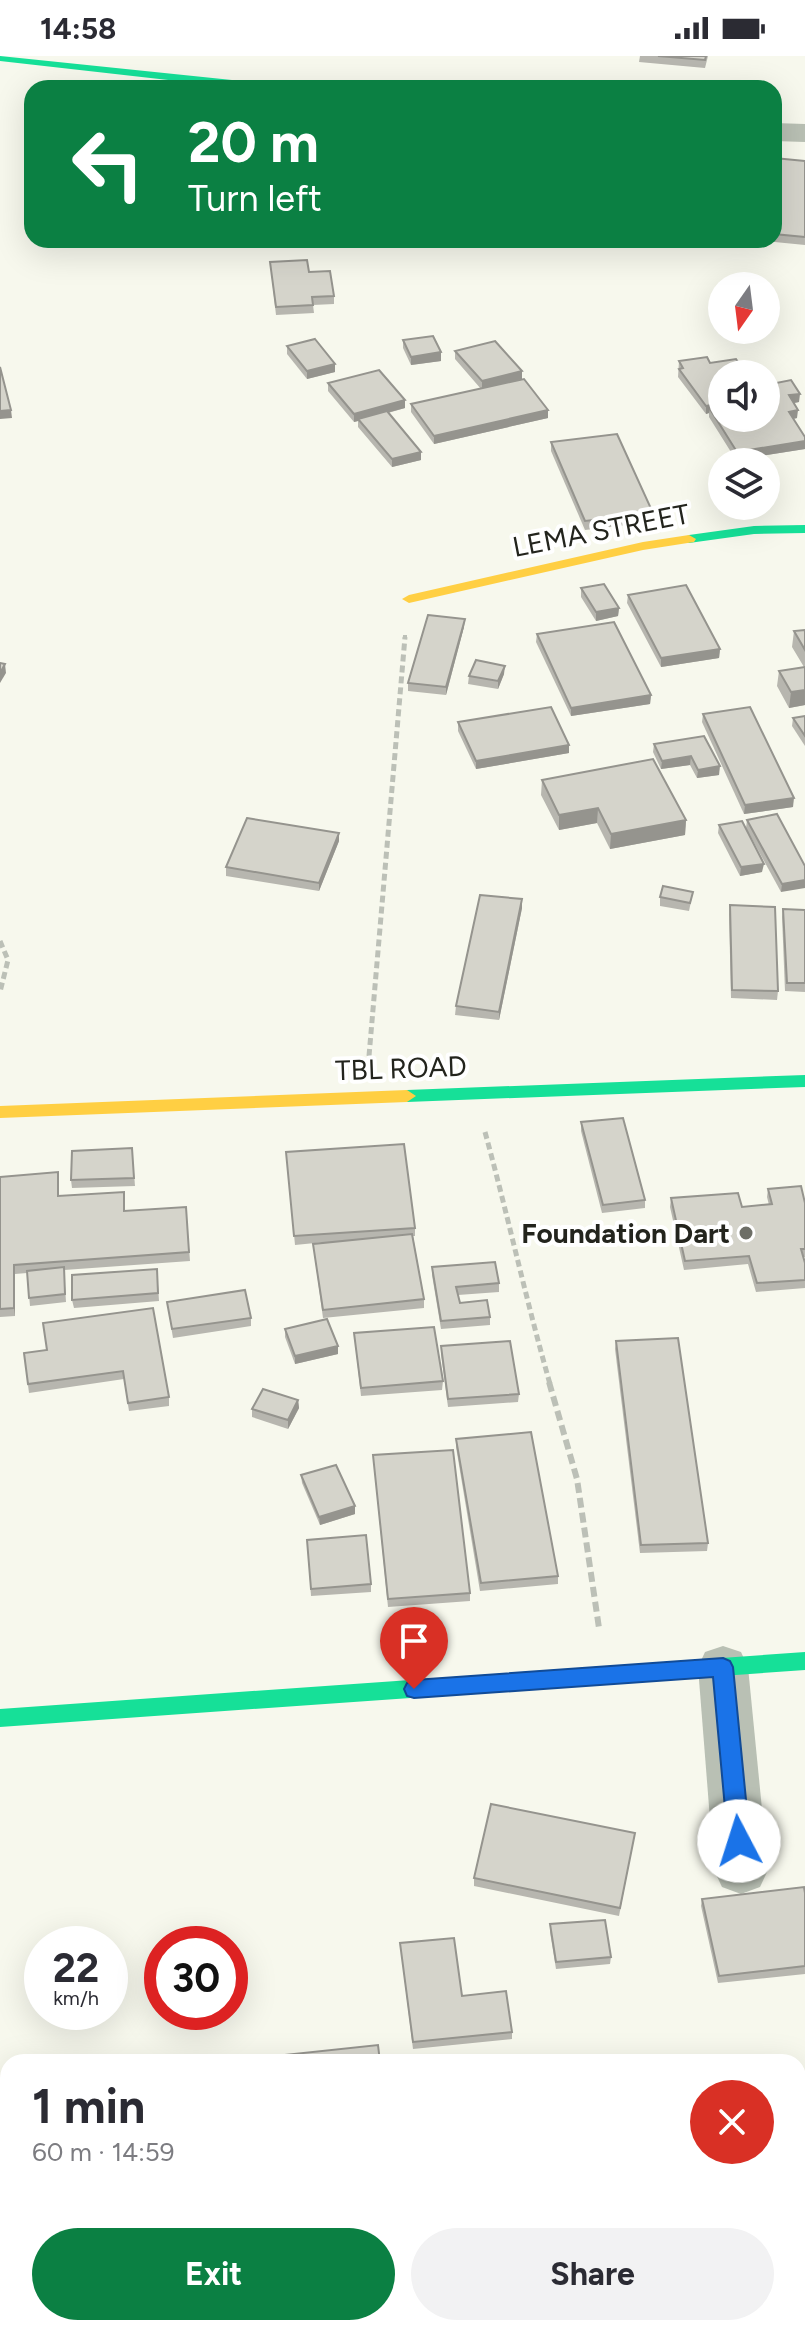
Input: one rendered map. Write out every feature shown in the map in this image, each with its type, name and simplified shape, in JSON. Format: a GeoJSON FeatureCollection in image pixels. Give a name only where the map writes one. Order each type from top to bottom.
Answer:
{"type":"FeatureCollection","features":[{"type":"Feature","properties":{"kind":"street"},"geometry":{"type":"LineString","coordinates":[[0,58],[199,80]]}},
{"type":"Feature","properties":{"kind":"street"},"geometry":{"type":"LineString","coordinates":[[782,132],[805,133]]}},
{"type":"Feature","properties":{"kind":"street","name":"LEMA STREET"},"geometry":{"type":"LineString","coordinates":[[409,599],[643,546],[754,530],[805,529]]}},
{"type":"Feature","properties":{"kind":"street","name":"TBL ROAD"},"geometry":{"type":"LineString","coordinates":[[0,1112],[805,1081]]}},
{"type":"Feature","properties":{"kind":"street"},"geometry":{"type":"LineString","coordinates":[[0,1718],[805,1661]]}},
{"type":"Feature","properties":{"kind":"street"},"geometry":{"type":"LineString","coordinates":[[723,1667],[741,1870]]}},
{"type":"Feature","properties":{"kind":"path"},"geometry":{"type":"LineString","coordinates":[[366,1097],[398,684],[409,599]]}},
{"type":"Feature","properties":{"kind":"path"},"geometry":{"type":"LineString","coordinates":[[0,941],[7,950],[9,964],[0,992]]}},
{"type":"Feature","properties":{"kind":"path"},"geometry":{"type":"LineString","coordinates":[[474,1093],[509,1220],[522,1286],[577,1479],[605,1676]]}},
{"type":"Feature","properties":{"kind":"building"},"geometry":{"type":"Polygon","coordinates":[[[658,56],[706,56],[705,60],[658,56]]]}},
{"type":"Feature","properties":{"kind":"building"},"geometry":{"type":"Polygon","coordinates":[[[782,159],[805,161],[805,237],[782,235],[782,159]]]}},
{"type":"Feature","properties":{"kind":"building"},"geometry":{"type":"Polygon","coordinates":[[[307,260],[309,272],[330,271],[334,296],[312,297],[313,305],[276,307],[270,262],[307,260]]]}},
{"type":"Feature","properties":{"kind":"building"},"geometry":{"type":"Polygon","coordinates":[[[433,336],[441,352],[411,357],[403,340],[433,336]]]}},
{"type":"Feature","properties":{"kind":"building"},"geometry":{"type":"Polygon","coordinates":[[[315,339],[335,364],[307,371],[287,346],[315,339]]]}},
{"type":"Feature","properties":{"kind":"building"},"geometry":{"type":"Polygon","coordinates":[[[495,341],[522,371],[482,381],[455,351],[495,341]]]}},
{"type":"Feature","properties":{"kind":"building"},"geometry":{"type":"Polygon","coordinates":[[[707,357],[708,406],[679,369],[683,368],[679,361],[707,357]]]}},
{"type":"Feature","properties":{"kind":"building"},"geometry":{"type":"Polygon","coordinates":[[[0,367],[11,410],[0,411],[0,367]]]}},
{"type":"Feature","properties":{"kind":"building"},"geometry":{"type":"Polygon","coordinates":[[[379,370],[405,400],[354,414],[328,383],[379,370]]]}},
{"type":"Feature","properties":{"kind":"building"},"geometry":{"type":"Polygon","coordinates":[[[524,379],[548,410],[434,436],[411,404],[524,379]]]}},
{"type":"Feature","properties":{"kind":"building"},"geometry":{"type":"Polygon","coordinates":[[[791,380],[800,394],[789,395],[798,410],[789,412],[805,441],[762,448],[734,448],[724,432],[780,432],[780,382],[791,380]]]}},
{"type":"Feature","properties":{"kind":"building"},"geometry":{"type":"Polygon","coordinates":[[[387,411],[421,452],[392,459],[358,419],[387,411]]]}},
{"type":"Feature","properties":{"kind":"building"},"geometry":{"type":"Polygon","coordinates":[[[617,434],[653,513],[585,521],[551,442],[617,434]]]}},
{"type":"Feature","properties":{"kind":"building"},"geometry":{"type":"Polygon","coordinates":[[[604,584],[619,608],[596,612],[581,588],[604,584]]]}},
{"type":"Feature","properties":{"kind":"building"},"geometry":{"type":"Polygon","coordinates":[[[686,585],[720,649],[661,658],[628,595],[686,585]]]}},
{"type":"Feature","properties":{"kind":"building"},"geometry":{"type":"Polygon","coordinates":[[[428,615],[465,619],[446,687],[408,683],[428,615]]]}},
{"type":"Feature","properties":{"kind":"building"},"geometry":{"type":"Polygon","coordinates":[[[614,622],[651,695],[571,708],[537,634],[614,622]]]}},
{"type":"Feature","properties":{"kind":"building"},"geometry":{"type":"Polygon","coordinates":[[[805,630],[805,650],[794,631],[805,630]]]}},
{"type":"Feature","properties":{"kind":"building"},"geometry":{"type":"Polygon","coordinates":[[[476,660],[505,666],[498,681],[469,676],[476,660]]]}},
{"type":"Feature","properties":{"kind":"building"},"geometry":{"type":"Polygon","coordinates":[[[805,667],[805,690],[791,692],[779,671],[805,667]]]}},
{"type":"Feature","properties":{"kind":"building"},"geometry":{"type":"Polygon","coordinates":[[[551,707],[569,745],[476,761],[458,722],[551,707]]]}},
{"type":"Feature","properties":{"kind":"building"},"geometry":{"type":"Polygon","coordinates":[[[750,707],[794,798],[745,805],[703,714],[750,707]]]}},
{"type":"Feature","properties":{"kind":"building"},"geometry":{"type":"Polygon","coordinates":[[[805,716],[805,736],[793,718],[805,716]]]}},
{"type":"Feature","properties":{"kind":"building"},"geometry":{"type":"Polygon","coordinates":[[[704,736],[720,766],[698,770],[691,756],[662,761],[654,744],[704,736]]]}},
{"type":"Feature","properties":{"kind":"building"},"geometry":{"type":"Polygon","coordinates":[[[653,759],[686,820],[611,834],[598,808],[559,815],[542,780],[653,759]]]}},
{"type":"Feature","properties":{"kind":"building"},"geometry":{"type":"Polygon","coordinates":[[[777,814],[805,866],[805,880],[782,884],[747,820],[777,814]]]}},
{"type":"Feature","properties":{"kind":"building"},"geometry":{"type":"Polygon","coordinates":[[[247,818],[339,833],[319,883],[226,867],[247,818]]]}},
{"type":"Feature","properties":{"kind":"building"},"geometry":{"type":"Polygon","coordinates":[[[742,821],[764,864],[741,867],[719,825],[742,821]]]}},
{"type":"Feature","properties":{"kind":"building"},"geometry":{"type":"Polygon","coordinates":[[[663,886],[693,892],[690,903],[660,897],[663,886]]]}},
{"type":"Feature","properties":{"kind":"building"},"geometry":{"type":"Polygon","coordinates":[[[480,895],[522,899],[499,1012],[456,1006],[480,895]]]}},
{"type":"Feature","properties":{"kind":"building"},"geometry":{"type":"Polygon","coordinates":[[[730,905],[775,907],[778,991],[732,990],[730,905]]]}},
{"type":"Feature","properties":{"kind":"building"},"geometry":{"type":"Polygon","coordinates":[[[783,909],[805,910],[805,983],[787,983],[783,909]]]}},
{"type":"Feature","properties":{"kind":"building"},"geometry":{"type":"Polygon","coordinates":[[[623,1118],[645,1200],[603,1205],[581,1122],[623,1118]]]}},
{"type":"Feature","properties":{"kind":"building"},"geometry":{"type":"Polygon","coordinates":[[[404,1144],[415,1228],[294,1236],[286,1152],[404,1144]]]}},
{"type":"Feature","properties":{"kind":"building"},"geometry":{"type":"Polygon","coordinates":[[[132,1148],[134,1178],[71,1180],[72,1151],[132,1148]]]}},
{"type":"Feature","properties":{"kind":"building"},"geometry":{"type":"Polygon","coordinates":[[[58,1172],[58,1196],[124,1192],[124,1211],[186,1207],[189,1252],[14,1265],[14,1308],[0,1309],[0,1177],[58,1172]]]}},
{"type":"Feature","properties":{"kind":"building"},"geometry":{"type":"Polygon","coordinates":[[[801,1186],[805,1203],[805,1249],[801,1249],[805,1280],[757,1283],[749,1256],[685,1261],[671,1198],[738,1193],[742,1207],[772,1204],[768,1189],[801,1186]]]}},
{"type":"Feature","properties":{"kind":"building"},"geometry":{"type":"Polygon","coordinates":[[[412,1234],[424,1299],[323,1310],[313,1244],[412,1234]]]}},
{"type":"Feature","properties":{"kind":"building"},"geometry":{"type":"Polygon","coordinates":[[[495,1262],[499,1283],[456,1287],[460,1303],[487,1300],[490,1317],[441,1321],[432,1267],[495,1262]]]}},
{"type":"Feature","properties":{"kind":"building"},"geometry":{"type":"Polygon","coordinates":[[[64,1267],[65,1294],[29,1298],[27,1271],[64,1267]]]}},
{"type":"Feature","properties":{"kind":"building"},"geometry":{"type":"Polygon","coordinates":[[[157,1269],[158,1293],[72,1300],[72,1275],[157,1269]]]}},
{"type":"Feature","properties":{"kind":"building"},"geometry":{"type":"Polygon","coordinates":[[[245,1290],[251,1318],[172,1329],[167,1302],[245,1290]]]}},
{"type":"Feature","properties":{"kind":"building"},"geometry":{"type":"Polygon","coordinates":[[[153,1308],[169,1397],[128,1403],[123,1371],[28,1384],[24,1353],[47,1350],[43,1323],[153,1308]]]}},
{"type":"Feature","properties":{"kind":"building"},"geometry":{"type":"Polygon","coordinates":[[[327,1319],[338,1346],[295,1356],[285,1329],[327,1319]]]}},
{"type":"Feature","properties":{"kind":"building"},"geometry":{"type":"Polygon","coordinates":[[[434,1327],[443,1381],[361,1388],[354,1333],[434,1327]]]}},
{"type":"Feature","properties":{"kind":"building"},"geometry":{"type":"Polygon","coordinates":[[[678,1338],[708,1543],[641,1545],[616,1341],[678,1338]]]}},
{"type":"Feature","properties":{"kind":"building"},"geometry":{"type":"Polygon","coordinates":[[[510,1341],[519,1394],[448,1399],[441,1346],[510,1341]]]}},
{"type":"Feature","properties":{"kind":"building"},"geometry":{"type":"Polygon","coordinates":[[[263,1389],[298,1400],[288,1420],[252,1409],[263,1389]]]}},
{"type":"Feature","properties":{"kind":"building"},"geometry":{"type":"Polygon","coordinates":[[[531,1432],[558,1576],[481,1583],[456,1439],[531,1432]]]}},
{"type":"Feature","properties":{"kind":"building"},"geometry":{"type":"Polygon","coordinates":[[[453,1450],[470,1593],[388,1599],[373,1455],[453,1450]]]}},
{"type":"Feature","properties":{"kind":"building"},"geometry":{"type":"Polygon","coordinates":[[[336,1465],[355,1506],[319,1517],[301,1475],[336,1465]]]}},
{"type":"Feature","properties":{"kind":"building"},"geometry":{"type":"Polygon","coordinates":[[[366,1535],[371,1584],[311,1589],[307,1540],[366,1535]]]}},
{"type":"Feature","properties":{"kind":"building"},"geometry":{"type":"Polygon","coordinates":[[[491,1804],[635,1833],[620,1908],[474,1878],[491,1804]]]}},
{"type":"Feature","properties":{"kind":"building"},"geometry":{"type":"Polygon","coordinates":[[[804,1887],[805,1966],[719,1976],[702,1899],[804,1887]]]}},
{"type":"Feature","properties":{"kind":"building"},"geometry":{"type":"Polygon","coordinates":[[[605,1920],[611,1957],[556,1962],[550,1924],[605,1920]]]}},
{"type":"Feature","properties":{"kind":"building"},"geometry":{"type":"Polygon","coordinates":[[[454,1938],[462,1996],[506,1991],[512,2032],[413,2042],[400,1943],[454,1938]]]}},
{"type":"Feature","properties":{"kind":"building"},"geometry":{"type":"Polygon","coordinates":[[[378,2045],[379,2054],[293,2054],[378,2045]]]}},
{"type":"Feature","properties":{"kind":"traffic: fast"},"geometry":{"type":"LineString","coordinates":[[0,58],[199,80]]}},
{"type":"Feature","properties":{"kind":"traffic: fast"},"geometry":{"type":"LineString","coordinates":[[689,539],[754,530],[805,529]]}},
{"type":"Feature","properties":{"kind":"traffic: fast"},"geometry":{"type":"LineString","coordinates":[[407,1096],[805,1081]]}},
{"type":"Feature","properties":{"kind":"traffic: fast"},"geometry":{"type":"LineString","coordinates":[[0,1718],[805,1661]]}},
{"type":"Feature","properties":{"kind":"traffic: slow"},"geometry":{"type":"LineString","coordinates":[[409,599],[643,546],[689,539]]}},
{"type":"Feature","properties":{"kind":"traffic: slow"},"geometry":{"type":"LineString","coordinates":[[0,1112],[407,1096]]}},
{"type":"Feature","properties":{"kind":"place","name":"Foundation Dart"},"geometry":{"type":"Point","coordinates":[746,1233]}},
{"type":"Feature","properties":{"kind":"route"},"geometry":{"type":"LineString","coordinates":[[414,1689],[723,1667],[739,1841]]}}]}
